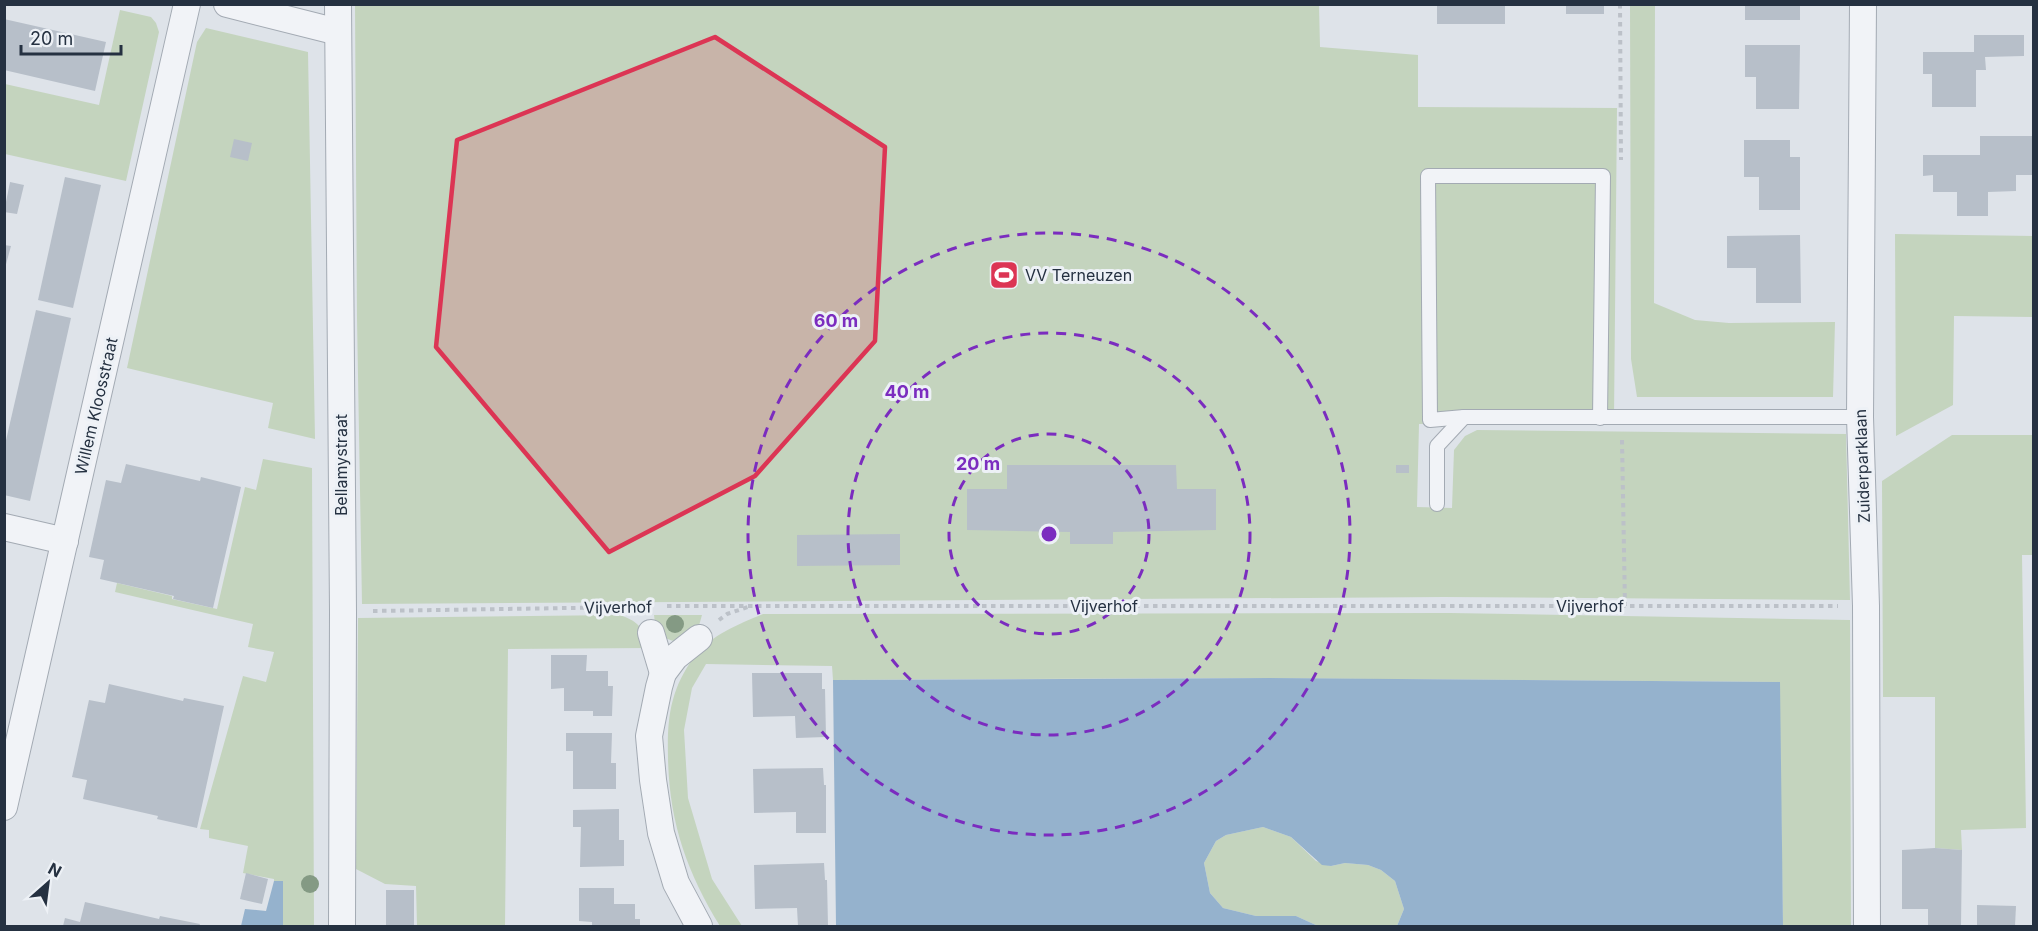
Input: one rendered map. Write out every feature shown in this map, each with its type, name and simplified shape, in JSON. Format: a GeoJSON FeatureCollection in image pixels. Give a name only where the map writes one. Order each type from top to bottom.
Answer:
{"type":"FeatureCollection","features":[{"type":"Feature","properties":{"kind":"street","name":"Willem Kloosstraat"},"geometry":{"type":"LineString","coordinates":[[4,807],[187,4]]}},
{"type":"Feature","properties":{"kind":"street"},"geometry":{"type":"LineString","coordinates":[[227,4],[338,32]]}},
{"type":"Feature","properties":{"kind":"street","name":"Bellamystraat"},"geometry":{"type":"LineString","coordinates":[[339,4],[342,927]]}},
{"type":"Feature","properties":{"kind":"street","name":"Zuiderparklaan"},"geometry":{"type":"LineString","coordinates":[[1863,4],[1860,417],[1866,606],[1867,927]]}},
{"type":"Feature","properties":{"kind":"street"},"geometry":{"type":"LineString","coordinates":[[4,527],[65,541]]}},
{"type":"Feature","properties":{"kind":"street","name":"Vijverhof"},"geometry":{"type":"LineString","coordinates":[[651,633],[663,673]]}},
{"type":"Feature","properties":{"kind":"street"},"geometry":{"type":"LineString","coordinates":[[699,638],[675,657],[663,673],[649,736],[661,833],[676,883],[699,927]]}},
{"type":"Feature","properties":{"kind":"lane"},"geometry":{"type":"LineString","coordinates":[[1600,418],[1603,176],[1428,176],[1430,420],[1464,417],[1600,418],[1621,418],[1860,417]]}},
{"type":"Feature","properties":{"kind":"lane"},"geometry":{"type":"LineString","coordinates":[[1437,504],[1437,446],[1464,417]]}},
{"type":"Feature","properties":{"kind":"path"},"geometry":{"type":"LineString","coordinates":[[1621,418],[1625,606]]}},
{"type":"Feature","properties":{"kind":"path","name":"Vijverhof"},"geometry":{"type":"LineString","coordinates":[[657,607],[1866,606]]}},
{"type":"Feature","properties":{"kind":"path","name":"Vijverhof"},"geometry":{"type":"LineString","coordinates":[[342,612],[645,607]]}},
{"type":"Feature","properties":{"kind":"highlighted area"},"geometry":{"type":"Polygon","coordinates":[[[715,37],[885,147],[875,341],[755,476],[609,552],[436,347],[457,140],[715,37]]]}},
{"type":"Feature","properties":{"kind":"green space","name":"VV Terneuzen"},"geometry":{"type":"Polygon","coordinates":[[[355,5],[1319,5],[1320,47],[1418,55],[1418,107],[1617,108],[1614,418],[1419,424],[1417,507],[1452,508],[1454,450],[1465,436],[1477,430],[1846,434],[1850,600],[1444,597],[362,604],[355,5]]]}},
{"type":"Feature","properties":{"kind":"green space"},"geometry":{"type":"Polygon","coordinates":[[[1630,5],[1655,5],[1654,303],[1695,320],[1729,323],[1835,322],[1833,397],[1637,397],[1631,359],[1630,5]]]}},
{"type":"Feature","properties":{"kind":"green space"},"geometry":{"type":"Polygon","coordinates":[[[120,10],[151,17],[159,32],[126,181],[5,154],[5,84],[99,105],[120,10]]]}},
{"type":"Feature","properties":{"kind":"green space"},"geometry":{"type":"Polygon","coordinates":[[[206,28],[308,52],[315,439],[268,428],[273,403],[127,368],[197,42],[206,28]]]}},
{"type":"Feature","properties":{"kind":"green space"},"geometry":{"type":"Polygon","coordinates":[[[1895,234],[2034,236],[2033,317],[1954,316],[1953,405],[1896,436],[1895,234]]]}},
{"type":"Feature","properties":{"kind":"green space"},"geometry":{"type":"Polygon","coordinates":[[[1952,435],[2033,435],[2033,555],[2022,555],[2026,828],[1961,830],[1962,850],[1935,848],[1935,697],[1883,697],[1882,481],[1952,435]]]}},
{"type":"Feature","properties":{"kind":"green space"},"geometry":{"type":"Polygon","coordinates":[[[263,459],[312,468],[314,926],[283,926],[283,881],[243,873],[248,846],[209,838],[209,830],[200,829],[243,676],[266,682],[274,652],[248,647],[253,624],[115,592],[117,583],[217,609],[245,487],[256,490],[263,459]]]}},
{"type":"Feature","properties":{"kind":"green space"},"geometry":{"type":"Polygon","coordinates":[[[1450,613],[1850,620],[1851,926],[1783,926],[1779,682],[1251,678],[833,680],[832,666],[706,664],[692,688],[684,730],[688,798],[712,879],[742,926],[720,926],[698,886],[682,846],[669,781],[668,730],[675,693],[686,669],[701,649],[726,631],[763,614],[1450,613]]]}},
{"type":"Feature","properties":{"kind":"green space"},"geometry":{"type":"Polygon","coordinates":[[[620,615],[640,627],[647,648],[508,649],[505,926],[417,926],[416,886],[385,884],[356,869],[358,618],[620,615]]]}},
{"type":"Feature","properties":{"kind":"green space"},"geometry":{"type":"Polygon","coordinates":[[[654,615],[702,615],[698,629],[681,642],[669,640],[661,635],[656,627],[654,615]]]}},
{"type":"Feature","properties":{"kind":"green space"},"geometry":{"type":"Polygon","coordinates":[[[1263,827],[1291,837],[1316,861],[1331,866],[1345,863],[1368,865],[1381,870],[1395,881],[1404,909],[1397,926],[1318,926],[1296,916],[1256,916],[1223,908],[1210,893],[1204,863],[1216,841],[1226,835],[1263,827]]]}},
{"type":"Feature","properties":{"kind":"water"},"geometry":{"type":"Polygon","coordinates":[[[1270,678],[1780,682],[1783,926],[1397,926],[1404,909],[1395,881],[1381,870],[1368,865],[1345,863],[1322,865],[1291,837],[1263,827],[1226,835],[1216,841],[1204,863],[1210,893],[1223,908],[1256,916],[1296,916],[1318,926],[836,926],[833,680],[1270,678]]]}},
{"type":"Feature","properties":{"kind":"water"},"geometry":{"type":"Polygon","coordinates":[[[274,881],[283,881],[283,926],[241,926],[245,909],[266,911],[274,881]]]}},
{"type":"Feature","properties":{"kind":"building"},"geometry":{"type":"Polygon","coordinates":[[[1437,4],[1505,4],[1505,24],[1437,24],[1437,4]]]}},
{"type":"Feature","properties":{"kind":"building"},"geometry":{"type":"Polygon","coordinates":[[[1566,4],[1604,4],[1604,14],[1566,14],[1566,4]]]}},
{"type":"Feature","properties":{"kind":"building"},"geometry":{"type":"Polygon","coordinates":[[[1745,4],[1800,4],[1800,20],[1745,20],[1745,4]]]}},
{"type":"Feature","properties":{"kind":"building"},"geometry":{"type":"Polygon","coordinates":[[[4,19],[106,42],[95,91],[4,70],[4,19]]]}},
{"type":"Feature","properties":{"kind":"building"},"geometry":{"type":"Polygon","coordinates":[[[1974,35],[2024,35],[2024,56],[1985,57],[1986,70],[1976,70],[1976,107],[1932,107],[1932,74],[1923,74],[1923,52],[1974,52],[1974,35]]]}},
{"type":"Feature","properties":{"kind":"building"},"geometry":{"type":"Polygon","coordinates":[[[1745,45],[1800,45],[1799,109],[1756,109],[1756,77],[1745,77],[1745,45]]]}},
{"type":"Feature","properties":{"kind":"building"},"geometry":{"type":"Polygon","coordinates":[[[1980,136],[2034,136],[2034,175],[2016,175],[2016,191],[1988,192],[1988,216],[1957,216],[1957,192],[1933,192],[1933,175],[1923,176],[1923,155],[1980,155],[1980,136]]]}},
{"type":"Feature","properties":{"kind":"building"},"geometry":{"type":"Polygon","coordinates":[[[234,139],[252,143],[248,161],[230,157],[234,139]]]}},
{"type":"Feature","properties":{"kind":"building"},"geometry":{"type":"Polygon","coordinates":[[[1744,140],[1790,140],[1790,157],[1800,157],[1800,210],[1759,210],[1759,177],[1744,177],[1744,140]]]}},
{"type":"Feature","properties":{"kind":"building"},"geometry":{"type":"Polygon","coordinates":[[[65,177],[101,185],[73,308],[38,300],[65,177]]]}},
{"type":"Feature","properties":{"kind":"building"},"geometry":{"type":"Polygon","coordinates":[[[10,182],[24,185],[17,214],[4,212],[10,182]]]}},
{"type":"Feature","properties":{"kind":"building"},"geometry":{"type":"Polygon","coordinates":[[[1800,235],[1801,303],[1756,303],[1756,268],[1727,268],[1727,236],[1800,235]]]}},
{"type":"Feature","properties":{"kind":"building"},"geometry":{"type":"Polygon","coordinates":[[[4,245],[11,246],[5,268],[4,268],[4,245]]]}},
{"type":"Feature","properties":{"kind":"building"},"geometry":{"type":"Polygon","coordinates":[[[36,310],[71,318],[30,501],[4,495],[4,449],[36,310]]]}},
{"type":"Feature","properties":{"kind":"building"},"geometry":{"type":"Polygon","coordinates":[[[126,464],[200,481],[201,477],[241,487],[213,608],[173,599],[174,596],[100,579],[104,560],[89,557],[106,480],[121,483],[126,464]]]}},
{"type":"Feature","properties":{"kind":"building"},"geometry":{"type":"Polygon","coordinates":[[[1007,465],[1176,465],[1177,489],[1216,489],[1216,530],[1113,532],[1113,544],[1070,544],[1070,532],[967,530],[967,489],[1007,489],[1007,465]]]}},
{"type":"Feature","properties":{"kind":"building"},"geometry":{"type":"Polygon","coordinates":[[[1396,465],[1409,465],[1409,473],[1396,473],[1396,465]]]}},
{"type":"Feature","properties":{"kind":"building"},"geometry":{"type":"Polygon","coordinates":[[[900,534],[900,565],[797,566],[797,535],[900,534]]]}},
{"type":"Feature","properties":{"kind":"building"},"geometry":{"type":"Polygon","coordinates":[[[551,655],[587,655],[586,671],[608,671],[608,686],[613,686],[612,716],[593,716],[593,711],[564,711],[564,688],[551,689],[551,655]]]}},
{"type":"Feature","properties":{"kind":"building"},"geometry":{"type":"Polygon","coordinates":[[[752,673],[822,673],[822,689],[825,689],[826,737],[796,738],[795,716],[753,717],[752,673]]]}},
{"type":"Feature","properties":{"kind":"building"},"geometry":{"type":"Polygon","coordinates":[[[109,684],[183,701],[184,698],[224,706],[197,828],[157,819],[158,816],[83,799],[87,780],[72,777],[89,700],[105,703],[109,684]]]}},
{"type":"Feature","properties":{"kind":"building"},"geometry":{"type":"Polygon","coordinates":[[[566,733],[612,733],[611,763],[616,763],[616,789],[573,789],[573,751],[566,751],[566,733]]]}},
{"type":"Feature","properties":{"kind":"building"},"geometry":{"type":"Polygon","coordinates":[[[823,768],[824,785],[826,785],[826,833],[796,833],[796,812],[754,813],[753,769],[823,768]]]}},
{"type":"Feature","properties":{"kind":"building"},"geometry":{"type":"Polygon","coordinates":[[[619,809],[619,840],[624,840],[624,866],[580,867],[581,827],[573,827],[573,810],[619,809]]]}},
{"type":"Feature","properties":{"kind":"building"},"geometry":{"type":"Polygon","coordinates":[[[1935,848],[1962,850],[1961,926],[1928,926],[1928,909],[1902,909],[1902,850],[1935,848]]]}},
{"type":"Feature","properties":{"kind":"building"},"geometry":{"type":"Polygon","coordinates":[[[824,863],[825,880],[827,880],[828,926],[798,926],[797,908],[755,909],[754,865],[824,863]]]}},
{"type":"Feature","properties":{"kind":"building"},"geometry":{"type":"Polygon","coordinates":[[[246,873],[268,879],[262,904],[240,899],[246,873]]]}},
{"type":"Feature","properties":{"kind":"building"},"geometry":{"type":"Polygon","coordinates":[[[579,888],[614,888],[614,904],[635,904],[635,919],[640,919],[640,926],[592,926],[592,922],[579,921],[579,888]]]}},
{"type":"Feature","properties":{"kind":"building"},"geometry":{"type":"Polygon","coordinates":[[[386,890],[414,890],[414,926],[386,926],[386,890]]]}},
{"type":"Feature","properties":{"kind":"building"},"geometry":{"type":"Polygon","coordinates":[[[85,902],[159,919],[160,916],[200,924],[199,926],[63,926],[65,918],[80,922],[85,902]]]}},
{"type":"Feature","properties":{"kind":"building"},"geometry":{"type":"Polygon","coordinates":[[[1977,905],[2016,906],[2015,926],[1977,926],[1977,905]]]}},
{"type":"Feature","properties":{"kind":"place","name":"VV Terneuzen"},"geometry":{"type":"Point","coordinates":[1004,275]}}]}
